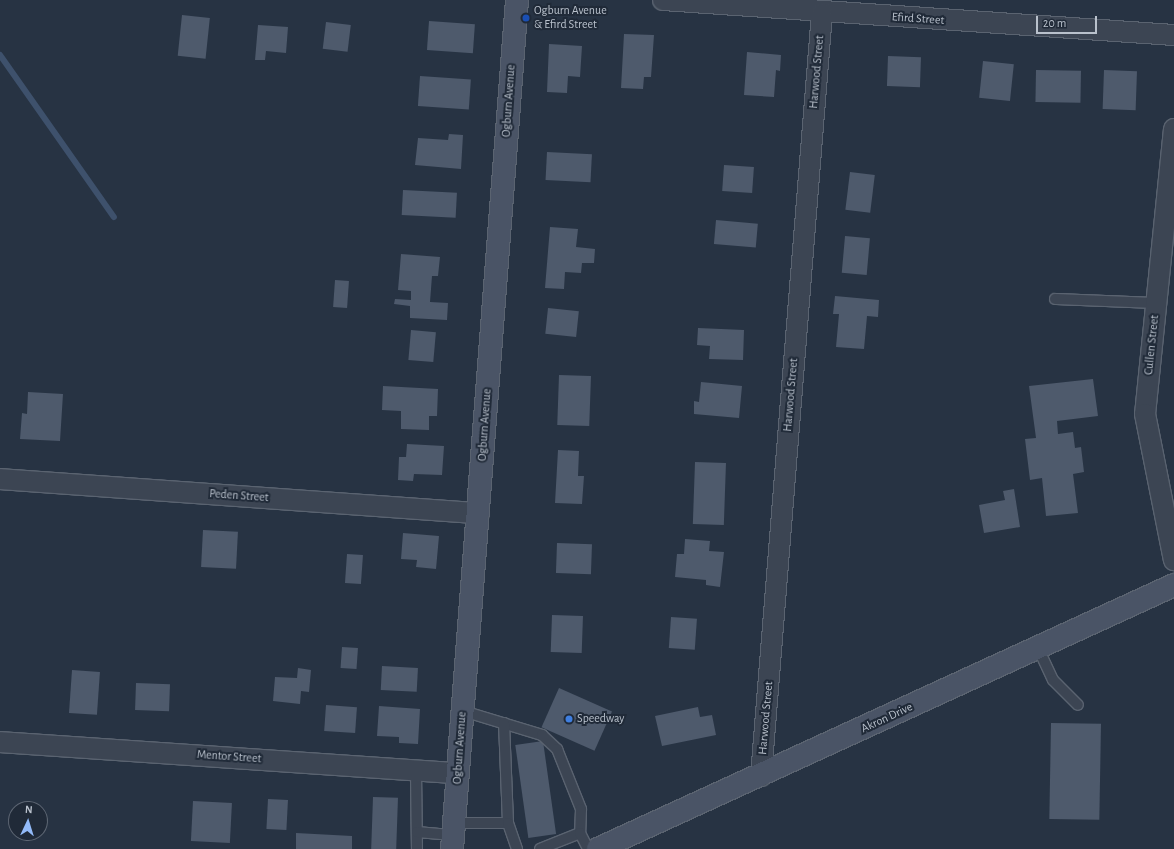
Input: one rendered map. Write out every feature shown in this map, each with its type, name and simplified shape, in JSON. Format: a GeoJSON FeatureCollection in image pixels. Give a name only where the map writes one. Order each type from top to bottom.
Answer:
{"type":"FeatureCollection","features":[{"type":"Feature","properties":{"kind":"street","name":"Ogburn Avenue"},"geometry":{"type":"LineString","coordinates":[[453,835],[479,513],[517,0]]}},
{"type":"Feature","properties":{"kind":"street","name":"Efird Street"},"geometry":{"type":"LineString","coordinates":[[663,0],[822,13],[1174,35]]}},
{"type":"Feature","properties":{"kind":"street","name":"Harwood Street"},"geometry":{"type":"LineString","coordinates":[[761,776],[822,13]]}},
{"type":"Feature","properties":{"kind":"street","name":"Cullen Street"},"geometry":{"type":"LineString","coordinates":[[1174,129],[1145,414],[1174,560]]}},
{"type":"Feature","properties":{"kind":"street","name":"Peden Street"},"geometry":{"type":"LineString","coordinates":[[0,479],[479,513]]}},
{"type":"Feature","properties":{"kind":"street","name":"Akron Drive"},"geometry":{"type":"LineString","coordinates":[[598,849],[761,776],[1174,585]]}},
{"type":"Feature","properties":{"kind":"street","name":"Mentor Street"},"geometry":{"type":"LineString","coordinates":[[0,742],[458,773]]}},
{"type":"Feature","properties":{"kind":"lane"},"geometry":{"type":"LineString","coordinates":[[1055,299],[1156,303]]}},
{"type":"Feature","properties":{"kind":"lane"},"geometry":{"type":"LineString","coordinates":[[1038,648],[1053,680],[1078,705]]}},
{"type":"Feature","properties":{"kind":"lane"},"geometry":{"type":"LineString","coordinates":[[463,711],[542,735],[557,749],[580,809],[580,833],[588,849]]}},
{"type":"Feature","properties":{"kind":"lane"},"geometry":{"type":"LineString","coordinates":[[504,723],[508,823],[517,849]]}},
{"type":"Feature","properties":{"kind":"lane"},"geometry":{"type":"LineString","coordinates":[[416,770],[417,849]]}},
{"type":"Feature","properties":{"kind":"lane"},"geometry":{"type":"LineString","coordinates":[[417,832],[453,835],[508,823]]}},
{"type":"Feature","properties":{"kind":"lane"},"geometry":{"type":"LineString","coordinates":[[540,849],[580,833]]}},
{"type":"Feature","properties":{"kind":"building"},"geometry":{"type":"Polygon","coordinates":[[[182,15],[210,18],[206,59],[178,56],[182,15]]]}},
{"type":"Feature","properties":{"kind":"building"},"geometry":{"type":"Polygon","coordinates":[[[429,21],[475,24],[473,53],[427,50],[429,21]]]}},
{"type":"Feature","properties":{"kind":"building"},"geometry":{"type":"Polygon","coordinates":[[[326,22],[351,25],[348,52],[323,49],[326,22]]]}},
{"type":"Feature","properties":{"kind":"building"},"geometry":{"type":"Polygon","coordinates":[[[258,25],[288,27],[286,53],[266,51],[265,60],[255,60],[258,25]]]}},
{"type":"Feature","properties":{"kind":"building"},"geometry":{"type":"Polygon","coordinates":[[[624,34],[654,35],[651,77],[644,77],[643,89],[621,88],[624,34]]]}},
{"type":"Feature","properties":{"kind":"building"},"geometry":{"type":"Polygon","coordinates":[[[549,44],[582,46],[580,77],[568,76],[567,93],[547,92],[549,44]]]}},
{"type":"Feature","properties":{"kind":"building"},"geometry":{"type":"Polygon","coordinates":[[[747,52],[781,55],[780,71],[776,70],[774,97],[744,95],[747,52]]]}},
{"type":"Feature","properties":{"kind":"building"},"geometry":{"type":"Polygon","coordinates":[[[888,56],[921,57],[920,87],[887,86],[888,56]]]}},
{"type":"Feature","properties":{"kind":"building"},"geometry":{"type":"Polygon","coordinates":[[[983,61],[1014,64],[1010,101],[979,98],[983,61]]]}},
{"type":"Feature","properties":{"kind":"building"},"geometry":{"type":"Polygon","coordinates":[[[1036,70],[1081,71],[1080,103],[1035,102],[1036,70]]]}},
{"type":"Feature","properties":{"kind":"building"},"geometry":{"type":"Polygon","coordinates":[[[1104,70],[1137,71],[1136,110],[1103,109],[1104,70]]]}},
{"type":"Feature","properties":{"kind":"building"},"geometry":{"type":"Polygon","coordinates":[[[420,76],[471,80],[469,109],[418,106],[420,76]]]}},
{"type":"Feature","properties":{"kind":"building"},"geometry":{"type":"Polygon","coordinates":[[[449,134],[463,135],[461,169],[415,165],[418,138],[448,140],[449,134]]]}},
{"type":"Feature","properties":{"kind":"building"},"geometry":{"type":"Polygon","coordinates":[[[547,152],[592,154],[590,182],[546,180],[547,152]]]}},
{"type":"Feature","properties":{"kind":"building"},"geometry":{"type":"Polygon","coordinates":[[[724,165],[754,167],[752,193],[722,191],[724,165]]]}},
{"type":"Feature","properties":{"kind":"building"},"geometry":{"type":"Polygon","coordinates":[[[850,172],[875,175],[870,213],[845,210],[850,172]]]}},
{"type":"Feature","properties":{"kind":"building"},"geometry":{"type":"Polygon","coordinates":[[[403,190],[457,193],[456,218],[402,215],[403,190]]]}},
{"type":"Feature","properties":{"kind":"building"},"geometry":{"type":"Polygon","coordinates":[[[716,220],[758,224],[756,248],[714,244],[716,220]]]}},
{"type":"Feature","properties":{"kind":"building"},"geometry":{"type":"Polygon","coordinates":[[[550,227],[578,229],[576,247],[595,249],[594,263],[582,263],[581,273],[565,272],[564,289],[545,288],[550,227]]]}},
{"type":"Feature","properties":{"kind":"building"},"geometry":{"type":"Polygon","coordinates":[[[845,236],[870,238],[867,275],[842,273],[845,236]]]}},
{"type":"Feature","properties":{"kind":"building"},"geometry":{"type":"Polygon","coordinates":[[[401,254],[440,257],[438,276],[432,276],[430,302],[448,303],[447,320],[410,318],[410,306],[394,304],[395,299],[411,300],[411,291],[398,290],[401,254]]]}},
{"type":"Feature","properties":{"kind":"building"},"geometry":{"type":"Polygon","coordinates":[[[335,280],[349,281],[347,308],[333,307],[335,280]]]}},
{"type":"Feature","properties":{"kind":"building"},"geometry":{"type":"Polygon","coordinates":[[[835,296],[879,300],[878,317],[867,316],[864,349],[836,347],[839,314],[833,314],[835,296]]]}},
{"type":"Feature","properties":{"kind":"building"},"geometry":{"type":"Polygon","coordinates":[[[548,308],[579,311],[576,337],[545,334],[548,308]]]}},
{"type":"Feature","properties":{"kind":"building"},"geometry":{"type":"Polygon","coordinates":[[[698,328],[744,330],[743,360],[709,359],[710,346],[697,345],[698,328]]]}},
{"type":"Feature","properties":{"kind":"building"},"geometry":{"type":"Polygon","coordinates":[[[411,330],[436,332],[433,362],[408,360],[411,330]]]}},
{"type":"Feature","properties":{"kind":"building"},"geometry":{"type":"Polygon","coordinates":[[[559,375],[591,376],[589,426],[557,425],[559,375]]]}},
{"type":"Feature","properties":{"kind":"building"},"geometry":{"type":"Polygon","coordinates":[[[1093,379],[1098,416],[1057,421],[1058,434],[1073,432],[1075,448],[1081,447],[1084,472],[1073,474],[1078,513],[1046,516],[1042,478],[1030,480],[1025,439],[1036,438],[1029,386],[1093,379]]]}},
{"type":"Feature","properties":{"kind":"building"},"geometry":{"type":"Polygon","coordinates":[[[701,382],[742,386],[739,418],[694,414],[694,401],[699,402],[701,382]]]}},
{"type":"Feature","properties":{"kind":"building"},"geometry":{"type":"Polygon","coordinates":[[[383,386],[438,389],[437,416],[429,416],[429,430],[401,429],[401,411],[382,410],[383,386]]]}},
{"type":"Feature","properties":{"kind":"building"},"geometry":{"type":"Polygon","coordinates":[[[28,392],[63,394],[60,441],[20,439],[22,413],[27,414],[28,392]]]}},
{"type":"Feature","properties":{"kind":"building"},"geometry":{"type":"Polygon","coordinates":[[[407,444],[444,446],[442,475],[414,474],[413,481],[398,480],[399,457],[406,457],[407,444]]]}},
{"type":"Feature","properties":{"kind":"building"},"geometry":{"type":"Polygon","coordinates":[[[558,450],[579,451],[578,476],[584,476],[582,504],[555,503],[558,450]]]}},
{"type":"Feature","properties":{"kind":"building"},"geometry":{"type":"Polygon","coordinates":[[[695,462],[726,463],[724,525],[693,524],[695,462]]]}},
{"type":"Feature","properties":{"kind":"building"},"geometry":{"type":"Polygon","coordinates":[[[1014,489],[1020,527],[984,533],[979,505],[1005,500],[1003,491],[1014,489]]]}},
{"type":"Feature","properties":{"kind":"building"},"geometry":{"type":"Polygon","coordinates":[[[203,530],[238,532],[236,569],[201,567],[203,530]]]}},
{"type":"Feature","properties":{"kind":"building"},"geometry":{"type":"Polygon","coordinates":[[[403,533],[439,536],[436,569],[416,567],[417,560],[401,559],[403,533]]]}},
{"type":"Feature","properties":{"kind":"building"},"geometry":{"type":"Polygon","coordinates":[[[685,539],[710,541],[709,551],[724,552],[720,587],[706,585],[706,580],[675,577],[677,554],[684,554],[685,539]]]}},
{"type":"Feature","properties":{"kind":"building"},"geometry":{"type":"Polygon","coordinates":[[[557,543],[592,544],[591,574],[556,573],[557,543]]]}},
{"type":"Feature","properties":{"kind":"building"},"geometry":{"type":"Polygon","coordinates":[[[347,554],[363,555],[361,584],[345,583],[347,554]]]}},
{"type":"Feature","properties":{"kind":"building"},"geometry":{"type":"Polygon","coordinates":[[[552,615],[583,616],[582,653],[551,652],[552,615]]]}},
{"type":"Feature","properties":{"kind":"building"},"geometry":{"type":"Polygon","coordinates":[[[671,617],[697,619],[695,650],[669,648],[671,617]]]}},
{"type":"Feature","properties":{"kind":"building"},"geometry":{"type":"Polygon","coordinates":[[[342,647],[358,648],[356,669],[341,668],[342,647]]]}},
{"type":"Feature","properties":{"kind":"building"},"geometry":{"type":"Polygon","coordinates":[[[382,666],[418,668],[417,692],[381,690],[382,666]]]}},
{"type":"Feature","properties":{"kind":"building"},"geometry":{"type":"Polygon","coordinates":[[[298,668],[311,670],[309,692],[301,691],[300,704],[273,701],[275,677],[297,678],[298,668]]]}},
{"type":"Feature","properties":{"kind":"building"},"geometry":{"type":"Polygon","coordinates":[[[72,670],[100,672],[97,715],[69,713],[72,670]]]}},
{"type":"Feature","properties":{"kind":"building"},"geometry":{"type":"Polygon","coordinates":[[[136,683],[170,684],[169,711],[135,710],[136,683]]]}},
{"type":"Feature","properties":{"kind":"building"},"geometry":{"type":"Polygon","coordinates":[[[559,688],[612,712],[594,751],[542,727],[559,688]]]}},
{"type":"Feature","properties":{"kind":"building"},"geometry":{"type":"Polygon","coordinates":[[[326,705],[357,707],[355,733],[324,731],[326,705]]]}},
{"type":"Feature","properties":{"kind":"building"},"geometry":{"type":"Polygon","coordinates":[[[379,706],[420,709],[418,744],[399,743],[399,737],[377,736],[379,706]]]}},
{"type":"Feature","properties":{"kind":"building"},"geometry":{"type":"Polygon","coordinates":[[[698,707],[700,717],[712,715],[716,735],[662,746],[655,716],[698,707]]]}},
{"type":"Feature","properties":{"kind":"building"},"geometry":{"type":"Polygon","coordinates":[[[1051,723],[1101,724],[1099,820],[1049,819],[1051,723]]]}},
{"type":"Feature","properties":{"kind":"building"},"geometry":{"type":"Polygon","coordinates":[[[543,741],[556,834],[528,838],[515,745],[543,741]]]}},
{"type":"Feature","properties":{"kind":"building"},"geometry":{"type":"Polygon","coordinates":[[[373,797],[398,798],[396,849],[371,849],[373,797]]]}},
{"type":"Feature","properties":{"kind":"building"},"geometry":{"type":"Polygon","coordinates":[[[268,799],[288,800],[286,830],[266,829],[268,799]]]}},
{"type":"Feature","properties":{"kind":"building"},"geometry":{"type":"Polygon","coordinates":[[[193,801],[232,803],[230,843],[191,841],[193,801]]]}},
{"type":"Feature","properties":{"kind":"building"},"geometry":{"type":"Polygon","coordinates":[[[296,833],[352,836],[352,849],[296,849],[296,833]]]}},
{"type":"Feature","properties":{"kind":"waterway"},"geometry":{"type":"LineString","coordinates":[[0,55],[114,217]]}},
{"type":"Feature","properties":{"kind":"place","name":"Ogburn Avenue & Efird Street"},"geometry":{"type":"Point","coordinates":[526,18]}},
{"type":"Feature","properties":{"kind":"place","name":"Speedway"},"geometry":{"type":"Point","coordinates":[569,719]}}]}
